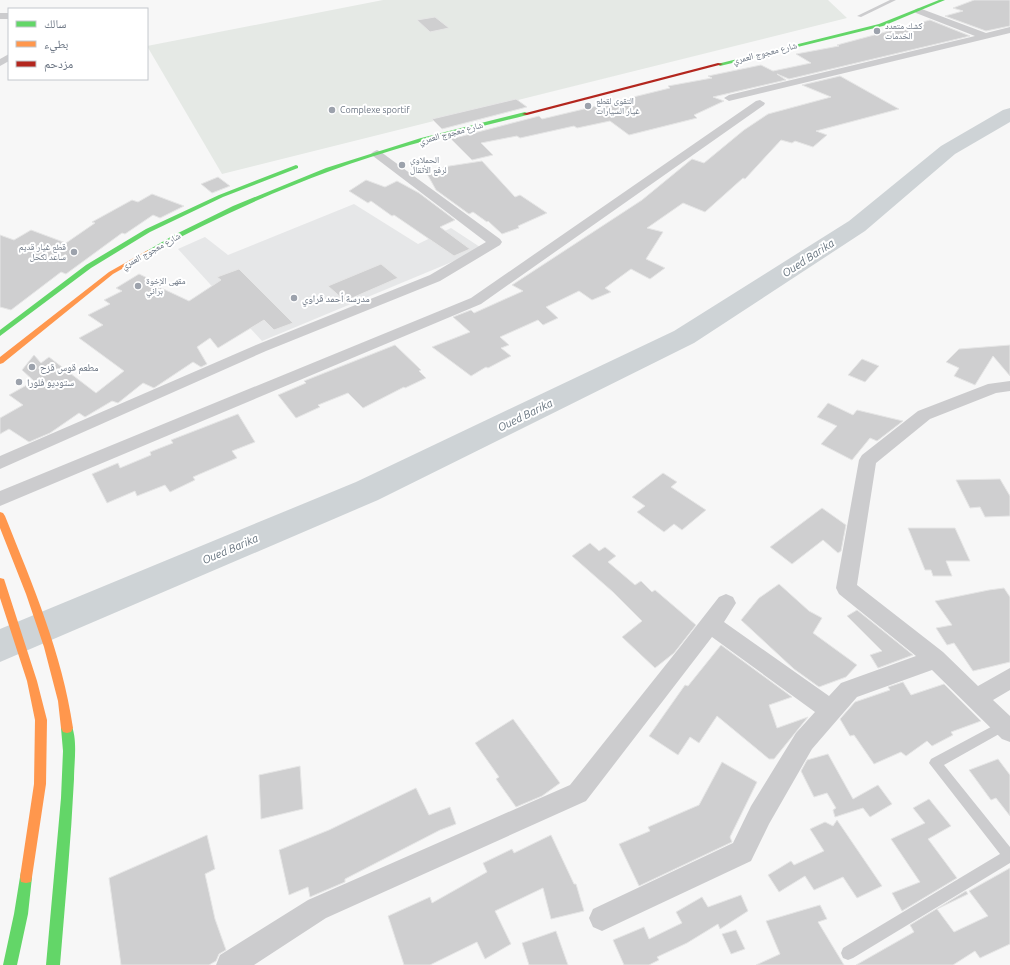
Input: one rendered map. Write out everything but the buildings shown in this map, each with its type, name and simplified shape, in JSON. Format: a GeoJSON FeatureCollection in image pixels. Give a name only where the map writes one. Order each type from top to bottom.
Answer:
{"type":"FeatureCollection","features":[{"type":"Feature","properties":{"kind":"main road","name":"شارع معجوج العمري"},"geometry":{"type":"LineString","coordinates":[[391,139],[873,18],[923,0]]}},
{"type":"Feature","properties":{"kind":"main road","name":"شارع معجوج العمري"},"geometry":{"type":"LineString","coordinates":[[0,361],[111,274],[162,244],[249,202],[300,181],[390,149],[619,89],[881,25],[919,11],[943,0]]}},
{"type":"Feature","properties":{"kind":"main road","name":"شارع معجوج العمري"},"geometry":{"type":"LineString","coordinates":[[0,334],[96,261],[134,239],[176,216],[255,182],[304,164]]}},
{"type":"Feature","properties":{"kind":"main road"},"geometry":{"type":"LineString","coordinates":[[0,516],[49,650],[64,705],[69,752],[68,790],[60,901],[53,965]]}},
{"type":"Feature","properties":{"kind":"main road"},"geometry":{"type":"LineString","coordinates":[[0,582],[32,680],[41,720],[40,784],[21,914],[10,965]]}},
{"type":"Feature","properties":{"kind":"street"},"geometry":{"type":"LineString","coordinates":[[919,11],[985,36]]}},
{"type":"Feature","properties":{"kind":"street"},"geometry":{"type":"LineString","coordinates":[[729,98],[1010,30]]}},
{"type":"Feature","properties":{"kind":"street"},"geometry":{"type":"LineString","coordinates":[[0,64],[8,58]]}},
{"type":"Feature","properties":{"kind":"street"},"geometry":{"type":"LineString","coordinates":[[0,499],[476,301],[760,103]]}},
{"type":"Feature","properties":{"kind":"street"},"geometry":{"type":"LineString","coordinates":[[0,463],[261,348],[435,278],[495,242],[377,154]]}},
{"type":"Feature","properties":{"kind":"street"},"geometry":{"type":"LineString","coordinates":[[1007,728],[935,659],[846,588],[868,460],[924,415],[994,388],[1010,386]]}},
{"type":"Feature","properties":{"kind":"street"},"geometry":{"type":"LineString","coordinates":[[230,965],[317,909],[578,793],[726,603]]}},
{"type":"Feature","properties":{"kind":"street"},"geometry":{"type":"LineString","coordinates":[[710,624],[831,710]]}},
{"type":"Feature","properties":{"kind":"street"},"geometry":{"type":"LineString","coordinates":[[602,918],[742,852],[760,815],[804,741],[849,690],[935,659]]}},
{"type":"Feature","properties":{"kind":"street"},"geometry":{"type":"LineString","coordinates":[[977,698],[1010,678]]}},
{"type":"Feature","properties":{"kind":"lane"},"geometry":{"type":"LineString","coordinates":[[859,16],[894,0]]}},
{"type":"Feature","properties":{"kind":"lane"},"geometry":{"type":"LineString","coordinates":[[848,953],[1009,857],[935,763],[1007,728]]}},
{"type":"Feature","properties":{"kind":"shaded area","name":"Complexe sportif"},"geometry":{"type":"Polygon","coordinates":[[[383,0],[828,0],[847,18],[222,174],[148,46],[383,0]]]}},
{"type":"Feature","properties":{"kind":"shaded area","name":"مدرسة أحمد قراوي"},"geometry":{"type":"Polygon","coordinates":[[[354,204],[418,244],[451,228],[483,249],[262,341],[178,249],[205,237],[228,255],[354,204]]]}},
{"type":"Feature","properties":{"kind":"waterway","name":"Oued Barika"},"geometry":{"type":"LineString","coordinates":[[0,646],[367,491],[684,337],[857,226],[948,150],[1010,114]]}},
{"type":"Feature","properties":{"kind":"traffic: fast"},"geometry":{"type":"LineString","coordinates":[[720,64],[881,25],[943,0]]}},
{"type":"Feature","properties":{"kind":"traffic: fast"},"geometry":{"type":"LineString","coordinates":[[148,252],[235,208],[266,194],[328,170],[423,139],[525,114]]}},
{"type":"Feature","properties":{"kind":"traffic: fast"},"geometry":{"type":"LineString","coordinates":[[0,334],[76,276],[102,258],[148,231],[172,218],[221,196],[296,167]]}},
{"type":"Feature","properties":{"kind":"traffic: fast"},"geometry":{"type":"LineString","coordinates":[[53,965],[67,798],[69,751],[67,728]]}},
{"type":"Feature","properties":{"kind":"traffic: fast"},"geometry":{"type":"LineString","coordinates":[[10,965],[21,914],[26,877]]}},
{"type":"Feature","properties":{"kind":"traffic: slow"},"geometry":{"type":"LineString","coordinates":[[0,361],[111,273],[148,252]]}},
{"type":"Feature","properties":{"kind":"traffic: slow"},"geometry":{"type":"LineString","coordinates":[[0,516],[41,620],[50,647],[63,701],[67,728]]}},
{"type":"Feature","properties":{"kind":"traffic: slow"},"geometry":{"type":"LineString","coordinates":[[0,582],[32,681],[41,720],[40,784],[26,877]]}},
{"type":"Feature","properties":{"kind":"traffic: jam"},"geometry":{"type":"LineString","coordinates":[[525,114],[720,64]]}},
{"type":"Feature","properties":{"kind":"place","name":"كشك متعدد الخدمات"},"geometry":{"type":"Point","coordinates":[877,31]}},
{"type":"Feature","properties":{"kind":"place","name":"التقوى لقطع غيار السيارات"},"geometry":{"type":"Point","coordinates":[588,106]}},
{"type":"Feature","properties":{"kind":"place","name":"Complexe sportif"},"geometry":{"type":"Point","coordinates":[332,110]}},
{"type":"Feature","properties":{"kind":"place","name":"الحملاوي لرفع الأثقال"},"geometry":{"type":"Point","coordinates":[402,165]}},
{"type":"Feature","properties":{"kind":"place","name":"قطع غيار قديم ساعد لكحل"},"geometry":{"type":"Point","coordinates":[74,252]}},
{"type":"Feature","properties":{"kind":"place","name":"مقهى الإخوة براني"},"geometry":{"type":"Point","coordinates":[138,286]}},
{"type":"Feature","properties":{"kind":"place","name":"مدرسة أحمد قراوي"},"geometry":{"type":"Point","coordinates":[294,298]}},
{"type":"Feature","properties":{"kind":"place","name":"مطعم قوس قزح"},"geometry":{"type":"Point","coordinates":[32,367]}},
{"type":"Feature","properties":{"kind":"place","name":"ستوديو فلورا"},"geometry":{"type":"Point","coordinates":[19,382]}}]}
